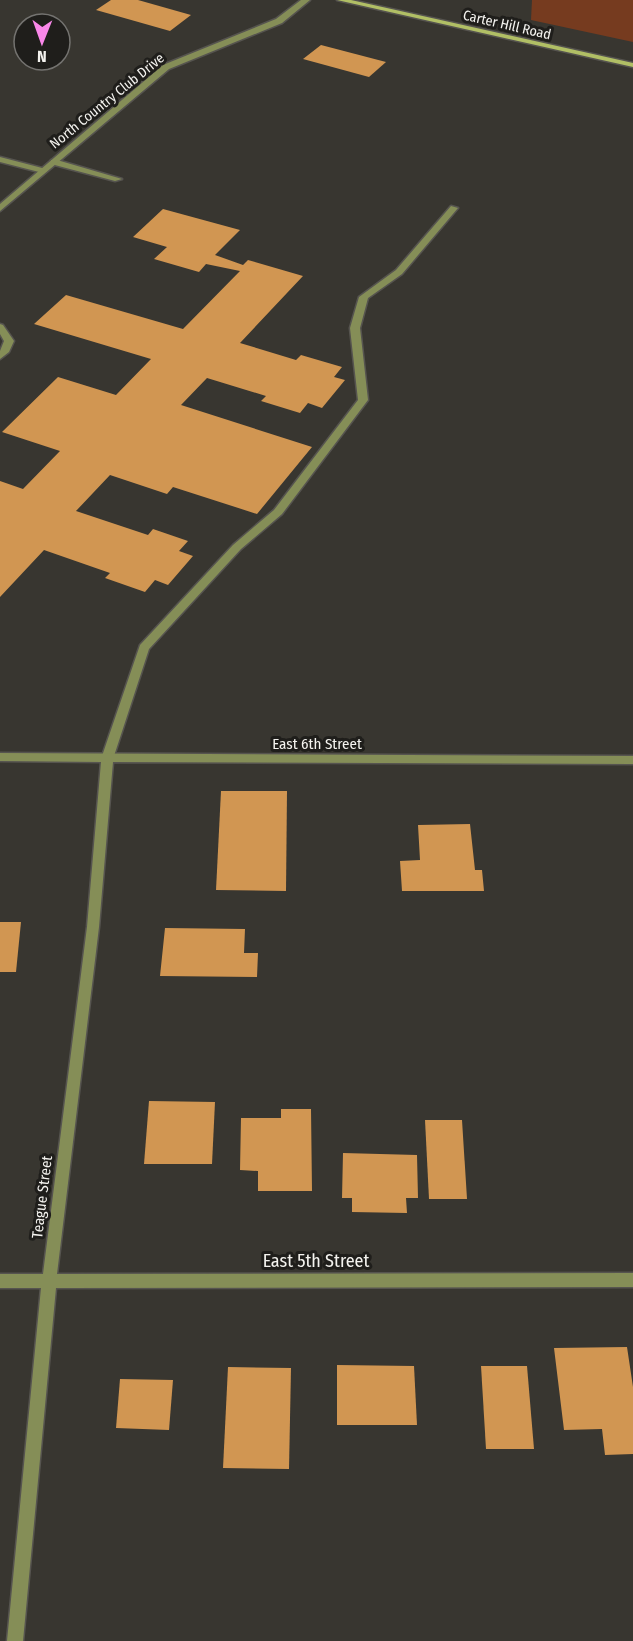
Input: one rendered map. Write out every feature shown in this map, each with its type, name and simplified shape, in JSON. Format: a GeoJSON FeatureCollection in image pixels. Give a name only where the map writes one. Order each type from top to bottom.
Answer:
{"type":"FeatureCollection","features":[{"type":"Feature","properties":{"kind":"main road","name":"Carter Hill Road"},"geometry":{"type":"LineString","coordinates":[[341,0],[633,66]]}},
{"type":"Feature","properties":{"kind":"street","name":"North Country Club Drive"},"geometry":{"type":"LineString","coordinates":[[0,208],[166,68],[279,21],[306,0]]}},
{"type":"Feature","properties":{"kind":"street"},"geometry":{"type":"LineString","coordinates":[[0,159],[43,171]]}},
{"type":"Feature","properties":{"kind":"street"},"geometry":{"type":"LineString","coordinates":[[54,162],[118,179]]}},
{"type":"Feature","properties":{"kind":"street","name":"Teague Street"},"geometry":{"type":"LineString","coordinates":[[15,1641],[48,1281],[93,927],[108,759],[144,648],[237,547],[278,512],[363,400],[355,328],[364,297],[399,272],[454,208]]}},
{"type":"Feature","properties":{"kind":"street"},"geometry":{"type":"LineString","coordinates":[[0,327],[9,341],[6,350],[0,356]]}},
{"type":"Feature","properties":{"kind":"street","name":"East 6th Street"},"geometry":{"type":"LineString","coordinates":[[0,757],[633,760]]}},
{"type":"Feature","properties":{"kind":"street","name":"East 5th Street"},"geometry":{"type":"LineString","coordinates":[[0,1281],[633,1280]]}},
{"type":"Feature","properties":{"kind":"shaded area"},"geometry":{"type":"Polygon","coordinates":[[[532,0],[633,0],[633,42],[531,20],[532,0]]]}},
{"type":"Feature","properties":{"kind":"building"},"geometry":{"type":"Polygon","coordinates":[[[111,0],[138,0],[191,15],[170,31],[96,10],[111,0]]]}},
{"type":"Feature","properties":{"kind":"building"},"geometry":{"type":"Polygon","coordinates":[[[321,45],[386,62],[369,77],[303,59],[321,45]]]}},
{"type":"Feature","properties":{"kind":"building"},"geometry":{"type":"Polygon","coordinates":[[[163,209],[240,230],[215,255],[243,265],[248,260],[303,276],[240,343],[296,360],[301,355],[342,367],[334,377],[345,380],[322,408],[308,403],[300,413],[261,401],[266,396],[207,378],[181,405],[312,447],[257,514],[173,487],[167,494],[110,475],[76,511],[148,535],[153,529],[188,541],[179,551],[193,556],[168,585],[155,580],[145,592],[105,578],[110,573],[44,550],[0,597],[0,481],[23,489],[60,451],[2,432],[58,377],[116,395],[151,359],[34,324],[66,295],[183,329],[240,271],[206,264],[199,272],[154,259],[167,247],[133,237],[163,209]]]}},
{"type":"Feature","properties":{"kind":"building"},"geometry":{"type":"Polygon","coordinates":[[[221,791],[287,791],[286,891],[216,890],[221,791]]]}},
{"type":"Feature","properties":{"kind":"building"},"geometry":{"type":"Polygon","coordinates":[[[470,824],[475,870],[482,870],[484,891],[402,891],[400,861],[420,860],[418,825],[470,824]]]}},
{"type":"Feature","properties":{"kind":"building"},"geometry":{"type":"Polygon","coordinates":[[[0,922],[21,922],[16,972],[0,972],[0,922]]]}},
{"type":"Feature","properties":{"kind":"building"},"geometry":{"type":"Polygon","coordinates":[[[165,928],[245,929],[244,953],[258,953],[257,977],[160,976],[165,928]]]}},
{"type":"Feature","properties":{"kind":"building"},"geometry":{"type":"Polygon","coordinates":[[[149,1101],[215,1102],[212,1164],[144,1164],[149,1101]]]}},
{"type":"Feature","properties":{"kind":"building"},"geometry":{"type":"Polygon","coordinates":[[[281,1109],[311,1109],[312,1191],[258,1191],[258,1171],[240,1170],[241,1118],[281,1118],[281,1109]]]}},
{"type":"Feature","properties":{"kind":"building"},"geometry":{"type":"Polygon","coordinates":[[[425,1120],[462,1120],[467,1199],[429,1199],[425,1120]]]}},
{"type":"Feature","properties":{"kind":"building"},"geometry":{"type":"Polygon","coordinates":[[[343,1153],[417,1155],[418,1198],[406,1198],[407,1213],[352,1212],[352,1198],[342,1198],[343,1153]]]}},
{"type":"Feature","properties":{"kind":"building"},"geometry":{"type":"Polygon","coordinates":[[[627,1347],[633,1387],[633,1454],[605,1455],[602,1429],[564,1430],[554,1348],[627,1347]]]}},
{"type":"Feature","properties":{"kind":"building"},"geometry":{"type":"Polygon","coordinates":[[[337,1365],[414,1366],[417,1425],[337,1425],[337,1365]]]}},
{"type":"Feature","properties":{"kind":"building"},"geometry":{"type":"Polygon","coordinates":[[[481,1366],[527,1366],[534,1449],[486,1449],[481,1366]]]}},
{"type":"Feature","properties":{"kind":"building"},"geometry":{"type":"Polygon","coordinates":[[[228,1367],[291,1368],[289,1469],[223,1468],[228,1367]]]}},
{"type":"Feature","properties":{"kind":"building"},"geometry":{"type":"Polygon","coordinates":[[[120,1379],[173,1380],[169,1430],[116,1428],[120,1379]]]}}]}
